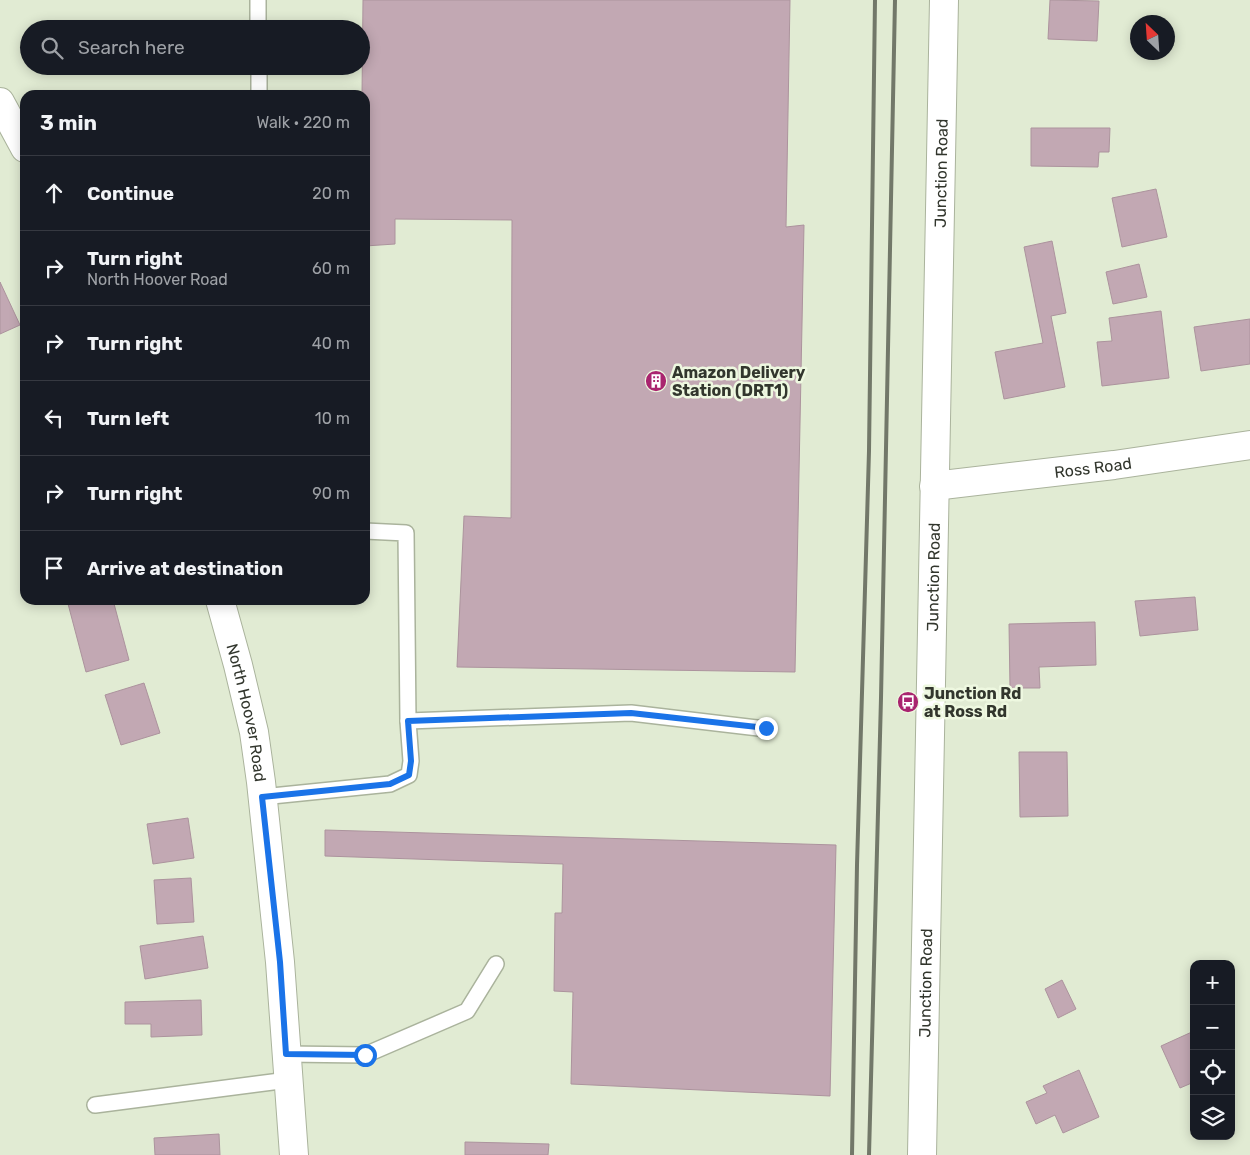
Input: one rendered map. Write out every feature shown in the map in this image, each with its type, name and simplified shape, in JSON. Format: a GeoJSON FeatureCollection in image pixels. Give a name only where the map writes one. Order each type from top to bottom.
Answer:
{"type":"FeatureCollection","features":[{"type":"Feature","properties":{"kind":"street","name":"Junction Road"},"geometry":{"type":"LineString","coordinates":[[922,1155],[944,0]]}},
{"type":"Feature","properties":{"kind":"street"},"geometry":{"type":"LineString","coordinates":[[0,102],[20,139]]}},
{"type":"Feature","properties":{"kind":"street","name":"Ross Road"},"geometry":{"type":"LineString","coordinates":[[934,486],[1114,465],[1250,445]]}},
{"type":"Feature","properties":{"kind":"street","name":"North Hoover Road"},"geometry":{"type":"LineString","coordinates":[[221,605],[254,732],[280,962],[294,1155]]}},
{"type":"Feature","properties":{"kind":"lane"},"geometry":{"type":"LineString","coordinates":[[258,0],[258,20]]}},
{"type":"Feature","properties":{"kind":"lane"},"geometry":{"type":"LineString","coordinates":[[259,75],[259,90]]}},
{"type":"Feature","properties":{"kind":"lane"},"geometry":{"type":"LineString","coordinates":[[262,797],[390,784],[409,775],[411,761],[408,721],[406,533],[370,531]]}},
{"type":"Feature","properties":{"kind":"lane"},"geometry":{"type":"LineString","coordinates":[[408,721],[631,713],[766,728]]}},
{"type":"Feature","properties":{"kind":"lane"},"geometry":{"type":"LineString","coordinates":[[95,1105],[287,1067],[365,1055],[467,1011],[496,964]]}},
{"type":"Feature","properties":{"kind":"building","name":"Amazon Delivery Station (DRT1)"},"geometry":{"type":"Polygon","coordinates":[[[363,0],[790,0],[786,227],[804,225],[795,672],[457,667],[464,516],[511,518],[512,220],[395,219],[395,244],[370,246],[370,90],[362,90],[362,75],[370,75],[370,20],[363,20],[363,0]]]}},
{"type":"Feature","properties":{"kind":"building"},"geometry":{"type":"Polygon","coordinates":[[[1050,0],[1099,1],[1097,41],[1048,39],[1050,0]]]}},
{"type":"Feature","properties":{"kind":"building"},"geometry":{"type":"Polygon","coordinates":[[[1031,128],[1110,128],[1109,152],[1099,152],[1098,167],[1031,166],[1031,128]]]}},
{"type":"Feature","properties":{"kind":"building"},"geometry":{"type":"Polygon","coordinates":[[[1156,189],[1167,237],[1122,247],[1112,198],[1156,189]]]}},
{"type":"Feature","properties":{"kind":"building"},"geometry":{"type":"Polygon","coordinates":[[[1052,241],[1066,313],[1051,316],[1065,387],[1004,399],[995,352],[1043,343],[1024,247],[1052,241]]]}},
{"type":"Feature","properties":{"kind":"building"},"geometry":{"type":"Polygon","coordinates":[[[1139,264],[1147,297],[1113,304],[1106,272],[1139,264]]]}},
{"type":"Feature","properties":{"kind":"building"},"geometry":{"type":"Polygon","coordinates":[[[0,282],[20,325],[0,334],[0,282]]]}},
{"type":"Feature","properties":{"kind":"building"},"geometry":{"type":"Polygon","coordinates":[[[1161,311],[1169,378],[1102,386],[1097,342],[1112,341],[1109,318],[1161,311]]]}},
{"type":"Feature","properties":{"kind":"building"},"geometry":{"type":"Polygon","coordinates":[[[1250,319],[1250,364],[1201,371],[1194,327],[1250,319]]]}},
{"type":"Feature","properties":{"kind":"building"},"geometry":{"type":"Polygon","coordinates":[[[1195,597],[1198,630],[1140,636],[1135,601],[1195,597]]]}},
{"type":"Feature","properties":{"kind":"building"},"geometry":{"type":"Polygon","coordinates":[[[68,605],[114,605],[129,660],[86,672],[68,605]]]}},
{"type":"Feature","properties":{"kind":"building"},"geometry":{"type":"Polygon","coordinates":[[[1095,622],[1096,665],[1039,667],[1040,688],[1010,688],[1009,624],[1095,622]]]}},
{"type":"Feature","properties":{"kind":"building"},"geometry":{"type":"Polygon","coordinates":[[[144,683],[160,733],[121,745],[105,695],[144,683]]]}},
{"type":"Feature","properties":{"kind":"building"},"geometry":{"type":"Polygon","coordinates":[[[1019,752],[1067,752],[1068,816],[1020,817],[1019,752]]]}},
{"type":"Feature","properties":{"kind":"building"},"geometry":{"type":"Polygon","coordinates":[[[188,818],[194,858],[153,864],[147,824],[188,818]]]}},
{"type":"Feature","properties":{"kind":"building"},"geometry":{"type":"Polygon","coordinates":[[[325,830],[836,845],[830,1096],[571,1084],[573,992],[554,991],[555,913],[562,913],[563,864],[325,856],[325,830]]]}},
{"type":"Feature","properties":{"kind":"building"},"geometry":{"type":"Polygon","coordinates":[[[191,878],[194,922],[157,924],[154,880],[191,878]]]}},
{"type":"Feature","properties":{"kind":"building"},"geometry":{"type":"Polygon","coordinates":[[[203,936],[208,968],[145,979],[140,946],[203,936]]]}},
{"type":"Feature","properties":{"kind":"building"},"geometry":{"type":"Polygon","coordinates":[[[1062,980],[1076,1009],[1058,1018],[1045,989],[1062,980]]]}},
{"type":"Feature","properties":{"kind":"building"},"geometry":{"type":"Polygon","coordinates":[[[201,1000],[202,1035],[151,1037],[151,1024],[125,1024],[125,1002],[201,1000]]]}},
{"type":"Feature","properties":{"kind":"building"},"geometry":{"type":"Polygon","coordinates":[[[1190,1033],[1190,1084],[1180,1088],[1161,1046],[1190,1033]]]}},
{"type":"Feature","properties":{"kind":"building"},"geometry":{"type":"Polygon","coordinates":[[[1079,1070],[1099,1117],[1063,1133],[1055,1115],[1036,1124],[1026,1102],[1047,1093],[1043,1086],[1079,1070]]]}},
{"type":"Feature","properties":{"kind":"building"},"geometry":{"type":"Polygon","coordinates":[[[219,1134],[220,1155],[155,1155],[154,1138],[219,1134]]]}},
{"type":"Feature","properties":{"kind":"building"},"geometry":{"type":"Polygon","coordinates":[[[465,1142],[549,1144],[548,1155],[465,1155],[465,1142]]]}},
{"type":"Feature","properties":{"kind":"railway"},"geometry":{"type":"LineString","coordinates":[[852,1155],[857,865],[869,451],[875,0]]}},
{"type":"Feature","properties":{"kind":"railway"},"geometry":{"type":"LineString","coordinates":[[869,1155],[881,698],[895,0]]}},
{"type":"Feature","properties":{"kind":"place","name":"Amazon Delivery Station (DRT1)"},"geometry":{"type":"Point","coordinates":[656,381]}},
{"type":"Feature","properties":{"kind":"place","name":"Junction Rd at Ross Rd"},"geometry":{"type":"Point","coordinates":[908,702]}},
{"type":"Feature","properties":{"kind":"route"},"geometry":{"type":"LineString","coordinates":[[365,1055],[286,1054],[280,962],[262,797],[390,784],[409,775],[411,761],[408,721],[631,713],[766,728]]}}]}
